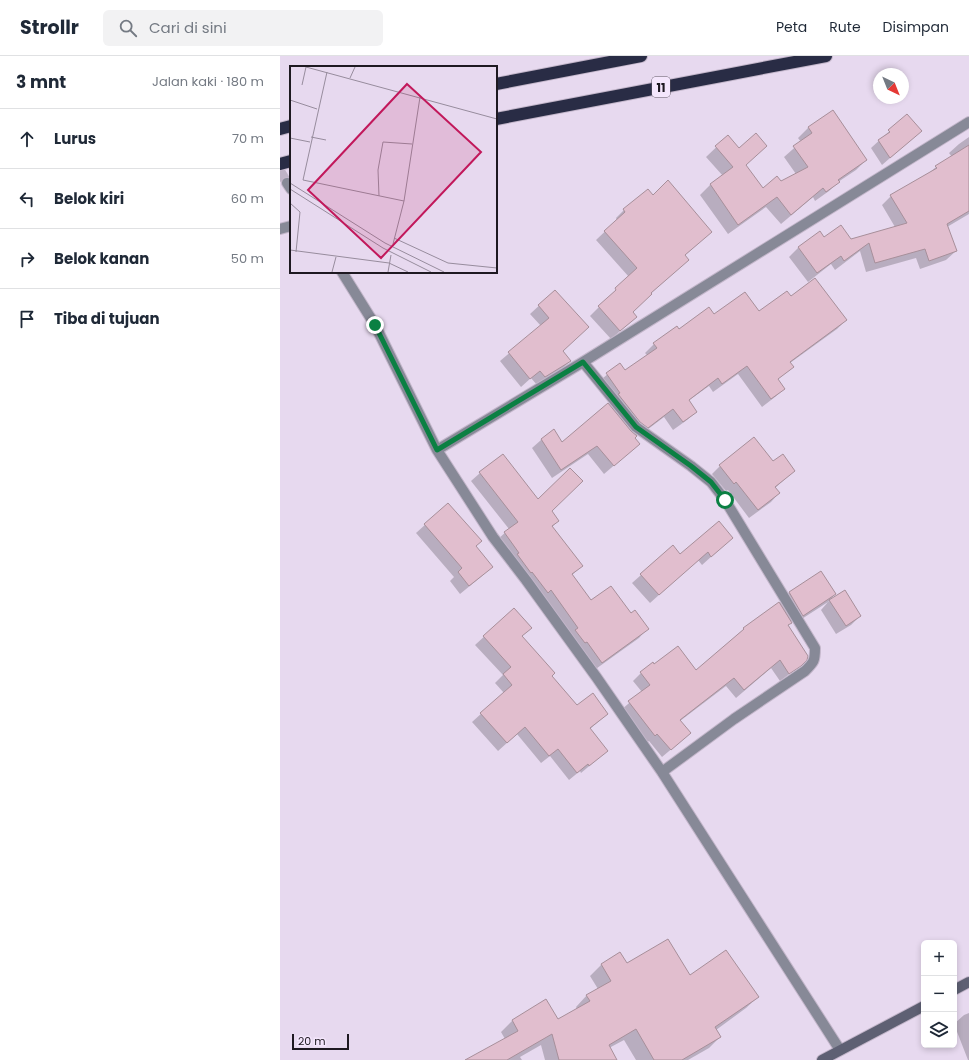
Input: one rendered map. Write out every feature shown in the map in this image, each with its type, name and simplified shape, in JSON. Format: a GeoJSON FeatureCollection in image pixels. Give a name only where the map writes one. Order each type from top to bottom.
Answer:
{"type":"FeatureCollection","features":[{"type":"Feature","properties":{"kind":"highway"},"geometry":{"type":"LineString","coordinates":[[497,84],[641,56]]}},
{"type":"Feature","properties":{"kind":"highway","name":"11"},"geometry":{"type":"LineString","coordinates":[[497,118],[826,56]]}},
{"type":"Feature","properties":{"kind":"highway"},"geometry":{"type":"LineString","coordinates":[[280,129],[290,126]]}},
{"type":"Feature","properties":{"kind":"highway"},"geometry":{"type":"LineString","coordinates":[[280,164],[290,161]]}},
{"type":"Feature","properties":{"kind":"street"},"geometry":{"type":"LineString","coordinates":[[437,450],[583,362],[969,122]]}},
{"type":"Feature","properties":{"kind":"street"},"geometry":{"type":"LineString","coordinates":[[280,229],[290,226]]}},
{"type":"Feature","properties":{"kind":"street"},"geometry":{"type":"LineString","coordinates":[[343,273],[375,325],[437,450],[493,537],[588,666],[662,772],[840,1050]]}},
{"type":"Feature","properties":{"kind":"street"},"geometry":{"type":"LineString","coordinates":[[583,362],[636,427],[711,482],[725,500],[815,648],[815,659],[805,671],[734,719],[662,772]]}},
{"type":"Feature","properties":{"kind":"street"},"geometry":{"type":"LineString","coordinates":[[957,988],[969,982]]}},
{"type":"Feature","properties":{"kind":"street"},"geometry":{"type":"LineString","coordinates":[[822,1060],[921,1008]]}},
{"type":"Feature","properties":{"kind":"building"},"geometry":{"type":"Polygon","coordinates":[[[833,110],[867,160],[838,180],[840,182],[826,192],[823,188],[791,215],[777,197],[738,225],[710,184],[733,167],[715,146],[728,135],[739,148],[756,133],[767,146],[746,165],[763,188],[777,176],[781,181],[808,167],[793,146],[812,133],[808,127],[833,110]]]}},
{"type":"Feature","properties":{"kind":"building"},"geometry":{"type":"Polygon","coordinates":[[[907,114],[922,131],[890,158],[878,140],[890,132],[888,130],[907,114]]]}},
{"type":"Feature","properties":{"kind":"building"},"geometry":{"type":"Polygon","coordinates":[[[969,145],[969,211],[947,224],[957,251],[929,261],[925,249],[875,263],[869,243],[844,261],[841,256],[817,273],[798,247],[820,231],[824,237],[841,225],[851,239],[907,223],[890,195],[937,168],[935,166],[969,145]]]}},
{"type":"Feature","properties":{"kind":"building"},"geometry":{"type":"Polygon","coordinates":[[[668,180],[712,232],[685,255],[689,260],[651,293],[652,294],[633,312],[637,317],[620,331],[598,306],[637,268],[604,231],[625,212],[623,209],[648,189],[653,195],[668,180]]]}},
{"type":"Feature","properties":{"kind":"building"},"geometry":{"type":"Polygon","coordinates":[[[815,278],[847,320],[790,362],[794,367],[778,379],[785,389],[771,399],[747,366],[722,384],[718,378],[689,400],[697,412],[683,422],[673,409],[648,428],[640,422],[618,394],[620,393],[606,373],[620,363],[625,370],[657,348],[653,343],[677,326],[679,329],[709,307],[714,314],[745,292],[759,311],[787,291],[791,296],[815,278]]]}},
{"type":"Feature","properties":{"kind":"building"},"geometry":{"type":"Polygon","coordinates":[[[555,290],[589,327],[563,351],[571,361],[545,377],[540,371],[530,379],[508,352],[549,318],[538,305],[555,290]]]}},
{"type":"Feature","properties":{"kind":"building"},"geometry":{"type":"Polygon","coordinates":[[[608,403],[631,431],[637,436],[635,438],[640,444],[614,466],[597,446],[561,470],[541,439],[554,429],[562,442],[608,403]]]}},
{"type":"Feature","properties":{"kind":"building"},"geometry":{"type":"Polygon","coordinates":[[[754,437],[773,461],[783,454],[795,471],[775,487],[780,493],[758,510],[736,482],[734,484],[719,465],[754,437]]]}},
{"type":"Feature","properties":{"kind":"building"},"geometry":{"type":"Polygon","coordinates":[[[503,454],[538,499],[570,468],[583,481],[552,511],[559,521],[552,526],[583,566],[572,574],[591,600],[611,586],[631,613],[635,610],[649,629],[602,663],[587,642],[585,643],[575,630],[578,628],[551,590],[548,593],[532,572],[531,573],[517,554],[519,553],[504,532],[518,522],[479,472],[503,454]]]}},
{"type":"Feature","properties":{"kind":"building"},"geometry":{"type":"Polygon","coordinates":[[[448,503],[482,541],[476,546],[493,567],[469,586],[458,572],[462,568],[424,524],[448,503]]]}},
{"type":"Feature","properties":{"kind":"building"},"geometry":{"type":"Polygon","coordinates":[[[719,521],[733,538],[711,557],[708,552],[659,595],[640,574],[673,545],[680,554],[719,521]]]}},
{"type":"Feature","properties":{"kind":"building"},"geometry":{"type":"Polygon","coordinates":[[[821,571],[836,594],[803,616],[789,592],[821,571]]]}},
{"type":"Feature","properties":{"kind":"building"},"geometry":{"type":"Polygon","coordinates":[[[845,590],[861,616],[846,626],[829,600],[845,590]]]}},
{"type":"Feature","properties":{"kind":"building"},"geometry":{"type":"Polygon","coordinates":[[[779,602],[792,623],[788,625],[808,656],[807,660],[789,674],[780,660],[744,690],[734,678],[680,720],[691,733],[671,750],[657,734],[655,736],[628,701],[650,685],[640,672],[653,662],[654,664],[678,646],[696,670],[744,629],[743,628],[779,602]]]}},
{"type":"Feature","properties":{"kind":"building"},"geometry":{"type":"Polygon","coordinates":[[[514,608],[532,628],[522,636],[555,673],[552,676],[577,705],[593,693],[608,714],[590,728],[608,751],[589,766],[588,764],[577,773],[558,749],[549,756],[525,727],[507,743],[480,713],[512,685],[503,674],[511,667],[483,636],[514,608]]]}},
{"type":"Feature","properties":{"kind":"building"},"geometry":{"type":"Polygon","coordinates":[[[668,939],[690,975],[726,950],[759,997],[715,1027],[721,1037],[682,1060],[654,1060],[636,1029],[609,1045],[617,1060],[559,1060],[552,1034],[507,1060],[465,1060],[518,1031],[512,1020],[546,999],[558,1019],[590,1001],[586,995],[611,981],[601,964],[620,952],[627,963],[668,939]]]}},
{"type":"Feature","properties":{"kind":"tunnel"},"geometry":{"type":"LineString","coordinates":[[280,171],[287,183]]}},
{"type":"Feature","properties":{"kind":"route"},"geometry":{"type":"LineString","coordinates":[[375,325],[437,450],[583,362],[636,427],[711,482],[725,500]]}}]}
